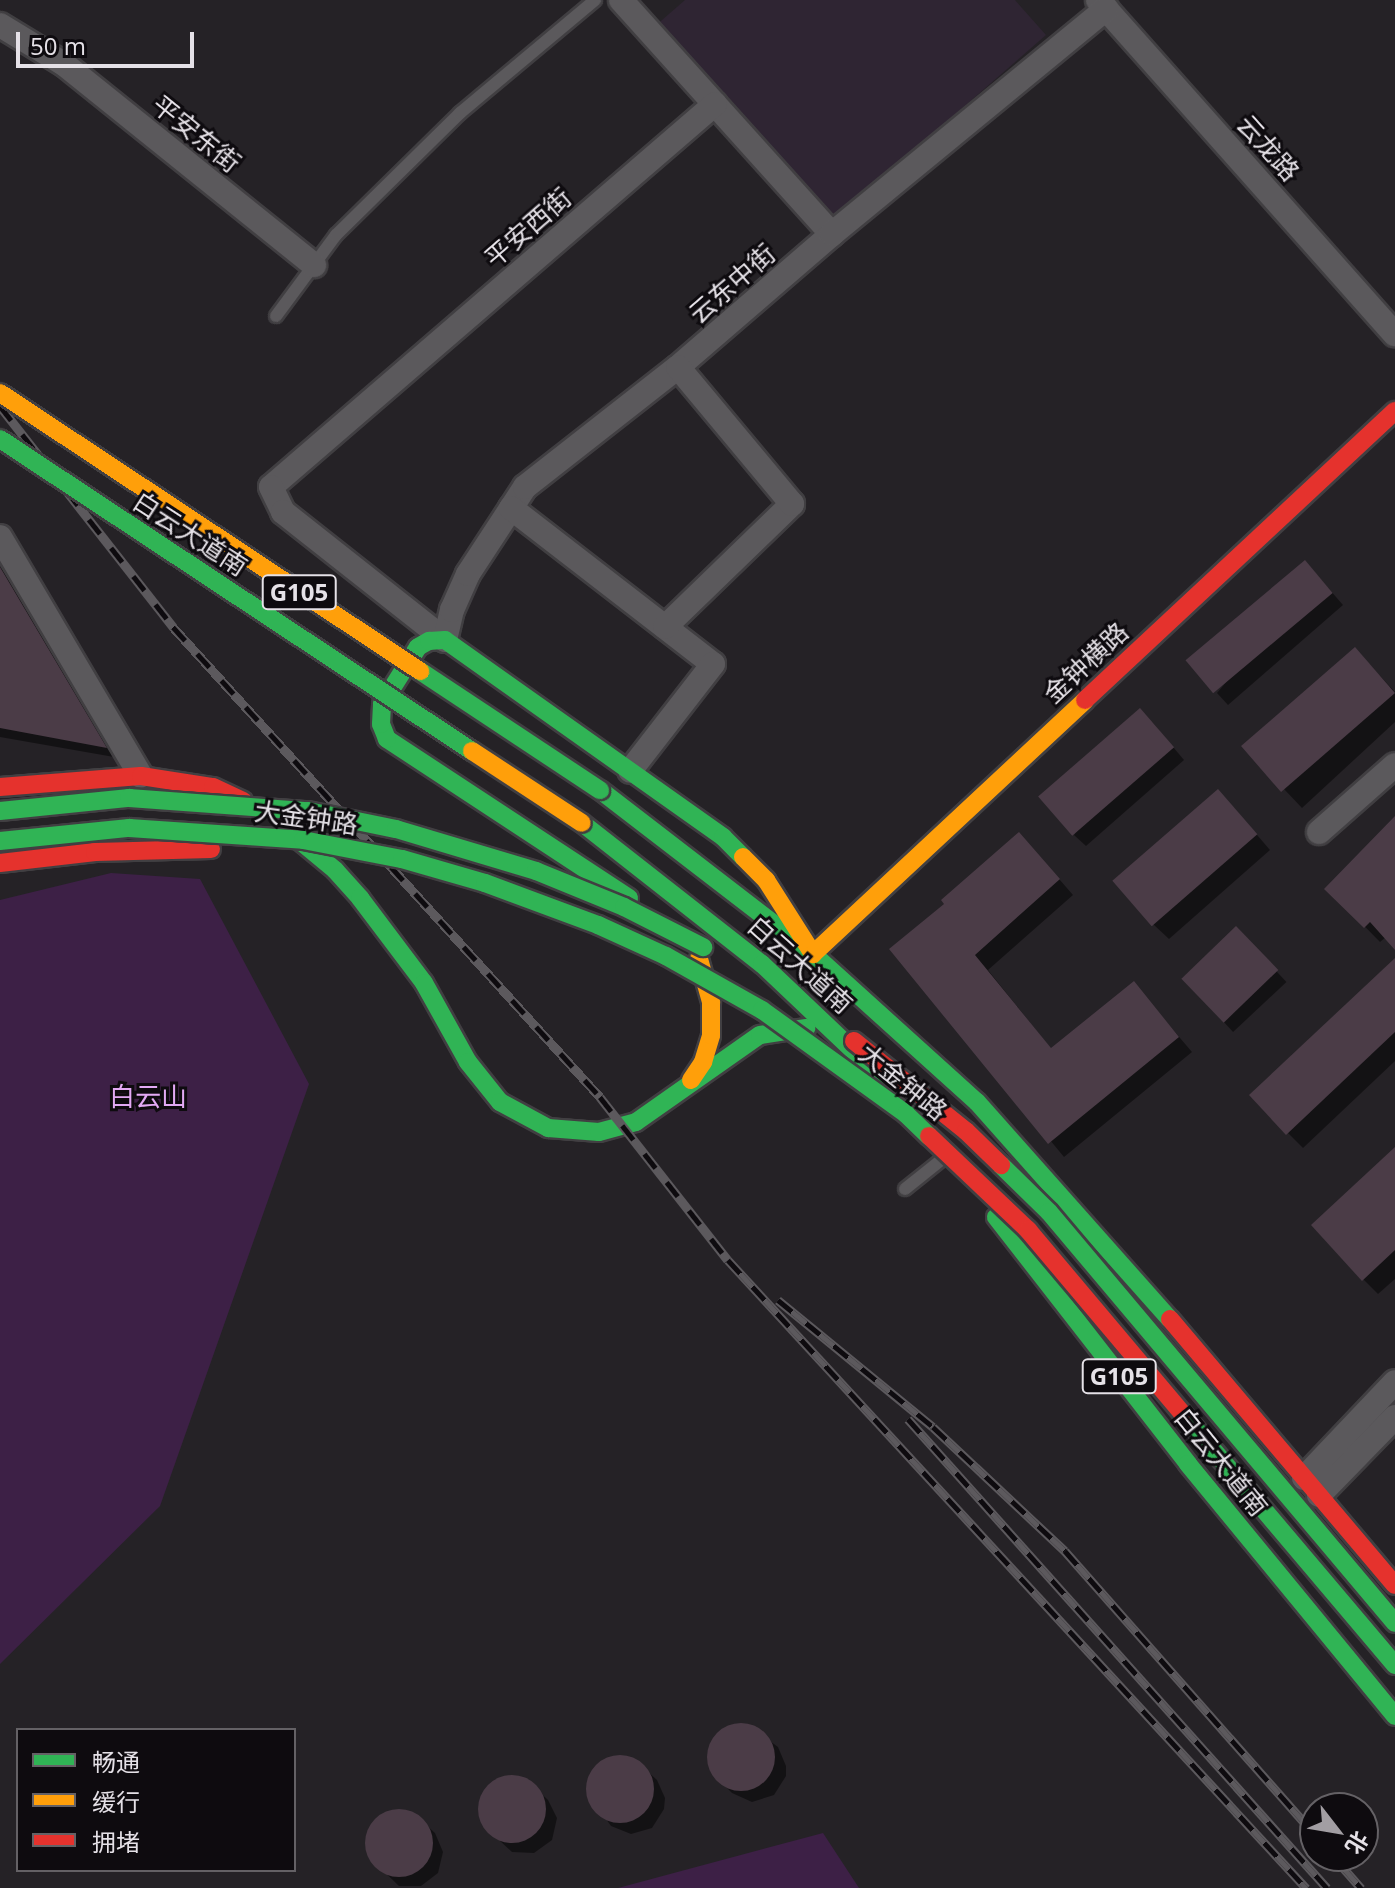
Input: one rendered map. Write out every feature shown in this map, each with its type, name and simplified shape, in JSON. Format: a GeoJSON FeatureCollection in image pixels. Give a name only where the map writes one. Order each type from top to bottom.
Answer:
{"type":"FeatureCollection","features":[{"type":"Feature","properties":{"kind":"main road","name":"白云大道南"},"geometry":{"type":"LineString","coordinates":[[0,393],[600,790],[813,954],[977,1102],[1114,1255],[1395,1585]]}},
{"type":"Feature","properties":{"kind":"main road","name":"金钟横路"},"geometry":{"type":"LineString","coordinates":[[813,954],[1395,411]]}},
{"type":"Feature","properties":{"kind":"main road","name":"白云大道南"},"geometry":{"type":"LineString","coordinates":[[0,439],[582,823],[738,944],[843,1038],[948,1155],[1188,1464],[1395,1716]]}},
{"type":"Feature","properties":{"kind":"main road"},"geometry":{"type":"LineString","coordinates":[[813,954],[766,880],[746,858],[630,771],[445,640],[429,641],[418,647],[394,679],[382,704],[381,724],[387,739],[401,751],[843,1038]]}},
{"type":"Feature","properties":{"kind":"main road"},"geometry":{"type":"LineString","coordinates":[[0,787],[141,776],[175,778],[213,787],[264,811],[335,870],[424,983],[468,1062],[500,1102],[548,1128],[599,1132],[636,1122],[724,1057],[772,1032],[816,1028],[843,1038]]}},
{"type":"Feature","properties":{"kind":"main road","name":"大金钟路"},"geometry":{"type":"LineString","coordinates":[[0,811],[142,798],[308,811],[396,829],[578,886],[743,969],[834,1027],[908,1081],[1014,1177],[1106,1277],[1395,1623]]}},
{"type":"Feature","properties":{"kind":"main road","name":"大金钟路"},"geometry":{"type":"LineString","coordinates":[[0,841],[129,828],[303,840],[402,859],[485,883],[598,925],[666,956],[762,1010],[906,1114],[1028,1230],[1395,1665]]}},
{"type":"Feature","properties":{"kind":"main road"},"geometry":{"type":"LineString","coordinates":[[0,863],[95,852],[254,848],[307,857],[335,870]]}},
{"type":"Feature","properties":{"kind":"main road"},"geometry":{"type":"LineString","coordinates":[[690,1082],[703,1062],[711,1035],[711,1002],[694,939]]}},
{"type":"Feature","properties":{"kind":"street"},"geometry":{"type":"LineString","coordinates":[[621,0],[832,234]]}},
{"type":"Feature","properties":{"kind":"street","name":"云东中街"},"geometry":{"type":"LineString","coordinates":[[445,640],[452,610],[468,574],[525,487],[678,367],[1102,4]]}},
{"type":"Feature","properties":{"kind":"street","name":"云龙路"},"geometry":{"type":"LineString","coordinates":[[1102,4],[1395,334]]}},
{"type":"Feature","properties":{"kind":"street","name":"平安东街"},"geometry":{"type":"LineString","coordinates":[[0,25],[64,64],[314,265]]}},
{"type":"Feature","properties":{"kind":"street","name":"平安西街"},"geometry":{"type":"LineString","coordinates":[[445,640],[283,512],[271,487],[715,104]]}},
{"type":"Feature","properties":{"kind":"street"},"geometry":{"type":"LineString","coordinates":[[665,627],[792,504],[678,367]]}},
{"type":"Feature","properties":{"kind":"street"},"geometry":{"type":"LineString","coordinates":[[511,508],[713,664],[630,771]]}},
{"type":"Feature","properties":{"kind":"street"},"geometry":{"type":"LineString","coordinates":[[0,537],[141,776]]}},
{"type":"Feature","properties":{"kind":"street"},"geometry":{"type":"LineString","coordinates":[[1319,832],[1395,765]]}},
{"type":"Feature","properties":{"kind":"street"},"geometry":{"type":"LineString","coordinates":[[1312,1486],[1395,1382]]}},
{"type":"Feature","properties":{"kind":"street"},"geometry":{"type":"LineString","coordinates":[[1312,1486],[1395,1417]]}},
{"type":"Feature","properties":{"kind":"lane"},"geometry":{"type":"LineString","coordinates":[[276,316],[336,235],[460,113],[595,0]]}},
{"type":"Feature","properties":{"kind":"lane"},"geometry":{"type":"LineString","coordinates":[[905,1189],[948,1155]]}},
{"type":"Feature","properties":{"kind":"shaded area"},"geometry":{"type":"Polygon","coordinates":[[[685,0],[1015,0],[1046,35],[827,226],[654,27],[685,0]]]}},
{"type":"Feature","properties":{"kind":"green space","name":"白云山"},"geometry":{"type":"Polygon","coordinates":[[[111,873],[200,879],[309,1084],[160,1506],[0,1664],[0,900],[111,873]]]}},
{"type":"Feature","properties":{"kind":"green space"},"geometry":{"type":"Polygon","coordinates":[[[823,1833],[859,1888],[618,1888],[823,1833]]]}},
{"type":"Feature","properties":{"kind":"building"},"geometry":{"type":"Polygon","coordinates":[[[1305,560],[1333,593],[1213,693],[1185,660],[1305,560]]]}},
{"type":"Feature","properties":{"kind":"building"},"geometry":{"type":"Polygon","coordinates":[[[0,567],[107,748],[0,728],[0,567]]]}},
{"type":"Feature","properties":{"kind":"building"},"geometry":{"type":"Polygon","coordinates":[[[1355,647],[1395,693],[1281,792],[1241,746],[1355,647]]]}},
{"type":"Feature","properties":{"kind":"building"},"geometry":{"type":"Polygon","coordinates":[[[1140,708],[1174,747],[1072,836],[1038,797],[1140,708]]]}},
{"type":"Feature","properties":{"kind":"building"},"geometry":{"type":"Polygon","coordinates":[[[1218,789],[1257,834],[1152,926],[1112,881],[1218,789]]]}},
{"type":"Feature","properties":{"kind":"building"},"geometry":{"type":"Polygon","coordinates":[[[1395,816],[1395,950],[1370,922],[1364,928],[1324,889],[1395,816]]]}},
{"type":"Feature","properties":{"kind":"building"},"geometry":{"type":"Polygon","coordinates":[[[1019,832],[1060,879],[975,955],[1051,1048],[1134,981],[1179,1037],[1048,1144],[889,949],[944,904],[941,900],[1019,832]]]}},
{"type":"Feature","properties":{"kind":"building"},"geometry":{"type":"Polygon","coordinates":[[[1236,926],[1278,970],[1224,1023],[1181,979],[1236,926]]]}},
{"type":"Feature","properties":{"kind":"building"},"geometry":{"type":"Polygon","coordinates":[[[1395,958],[1395,1032],[1286,1135],[1249,1095],[1395,958]]]}},
{"type":"Feature","properties":{"kind":"building"},"geometry":{"type":"Polygon","coordinates":[[[1395,1147],[1395,1250],[1362,1281],[1311,1225],[1395,1147]]]}},
{"type":"Feature","properties":{"kind":"building"},"geometry":{"type":"Polygon","coordinates":[[[734,1723],[748,1723],[760,1728],[770,1738],[775,1757],[770,1776],[760,1786],[748,1791],[734,1791],[722,1786],[712,1776],[707,1764],[707,1750],[712,1738],[722,1728],[734,1723]]]}},
{"type":"Feature","properties":{"kind":"building"},"geometry":{"type":"Polygon","coordinates":[[[613,1755],[627,1755],[639,1760],[649,1770],[654,1789],[649,1808],[639,1818],[627,1823],[613,1823],[601,1818],[591,1808],[586,1796],[586,1782],[591,1770],[601,1760],[613,1755]]]}},
{"type":"Feature","properties":{"kind":"building"},"geometry":{"type":"Polygon","coordinates":[[[519,1775],[540,1790],[546,1809],[544,1822],[536,1833],[519,1843],[505,1843],[488,1833],[480,1822],[478,1802],[488,1785],[499,1777],[519,1775]]]}},
{"type":"Feature","properties":{"kind":"building"},"geometry":{"type":"Polygon","coordinates":[[[392,1809],[406,1809],[418,1814],[428,1824],[433,1843],[428,1862],[418,1872],[406,1877],[392,1877],[380,1872],[370,1862],[365,1850],[365,1836],[370,1824],[380,1814],[392,1809]]]}},
{"type":"Feature","properties":{"kind":"railway"},"geometry":{"type":"LineString","coordinates":[[0,406],[173,627],[600,1097],[728,1260],[1306,1888]]}},
{"type":"Feature","properties":{"kind":"railway"},"geometry":{"type":"LineString","coordinates":[[778,1300],[933,1427],[1065,1551],[1299,1817]]}},
{"type":"Feature","properties":{"kind":"railway"},"geometry":{"type":"LineString","coordinates":[[908,1419],[1327,1888]]}},
{"type":"Feature","properties":{"kind":"railway"},"geometry":{"type":"LineString","coordinates":[[1347,1872],[1361,1888]]}},
{"type":"Feature","properties":{"kind":"traffic: fast"},"geometry":{"type":"LineString","coordinates":[[0,439],[472,751]]}},
{"type":"Feature","properties":{"kind":"traffic: fast"},"geometry":{"type":"LineString","coordinates":[[629,898],[387,739],[381,724],[382,704],[418,647],[429,641],[445,640],[723,837],[743,857]]}},
{"type":"Feature","properties":{"kind":"traffic: fast"},"geometry":{"type":"LineString","coordinates":[[420,671],[600,790]]}},
{"type":"Feature","properties":{"kind":"traffic: fast"},"geometry":{"type":"LineString","coordinates":[[600,790],[813,954],[977,1102],[1170,1319]]}},
{"type":"Feature","properties":{"kind":"traffic: fast"},"geometry":{"type":"LineString","coordinates":[[0,811],[129,798],[308,811],[396,829],[536,871],[624,907],[703,947]]}},
{"type":"Feature","properties":{"kind":"traffic: fast"},"geometry":{"type":"LineString","coordinates":[[582,823],[762,964],[879,1075]]}},
{"type":"Feature","properties":{"kind":"traffic: fast"},"geometry":{"type":"LineString","coordinates":[[0,841],[129,828],[303,840],[402,859],[485,883],[598,925],[666,956],[762,1010],[906,1114],[929,1136]]}},
{"type":"Feature","properties":{"kind":"traffic: fast"},"geometry":{"type":"LineString","coordinates":[[293,835],[335,870],[360,898],[424,983],[468,1062],[500,1102],[548,1128],[599,1132],[636,1122],[760,1035],[806,1028]]}},
{"type":"Feature","properties":{"kind":"traffic: fast"},"geometry":{"type":"LineString","coordinates":[[1001,1165],[1049,1212],[1395,1623]]}},
{"type":"Feature","properties":{"kind":"traffic: fast"},"geometry":{"type":"LineString","coordinates":[[996,1217],[1188,1464],[1395,1716]]}},
{"type":"Feature","properties":{"kind":"traffic: fast"},"geometry":{"type":"LineString","coordinates":[[1182,1413],[1395,1665]]}},
{"type":"Feature","properties":{"kind":"traffic: slow"},"geometry":{"type":"LineString","coordinates":[[0,393],[420,671]]}},
{"type":"Feature","properties":{"kind":"traffic: slow"},"geometry":{"type":"LineString","coordinates":[[743,857],[766,880],[813,954],[1085,700]]}},
{"type":"Feature","properties":{"kind":"traffic: slow"},"geometry":{"type":"LineString","coordinates":[[472,751],[582,823]]}},
{"type":"Feature","properties":{"kind":"traffic: slow"},"geometry":{"type":"LineString","coordinates":[[691,1080],[703,1062],[711,1035],[711,1002],[699,959]]}},
{"type":"Feature","properties":{"kind":"traffic: jam"},"geometry":{"type":"LineString","coordinates":[[1085,700],[1395,411]]}},
{"type":"Feature","properties":{"kind":"traffic: jam"},"geometry":{"type":"LineString","coordinates":[[0,787],[141,776],[213,787],[243,801]]}},
{"type":"Feature","properties":{"kind":"traffic: jam"},"geometry":{"type":"LineString","coordinates":[[0,863],[95,852],[211,849]]}},
{"type":"Feature","properties":{"kind":"traffic: jam"},"geometry":{"type":"LineString","coordinates":[[854,1041],[966,1131],[1001,1165]]}},
{"type":"Feature","properties":{"kind":"traffic: jam"},"geometry":{"type":"LineString","coordinates":[[929,1136],[1028,1230],[1182,1413]]}},
{"type":"Feature","properties":{"kind":"traffic: jam"},"geometry":{"type":"LineString","coordinates":[[1170,1319],[1395,1585]]}}]}
